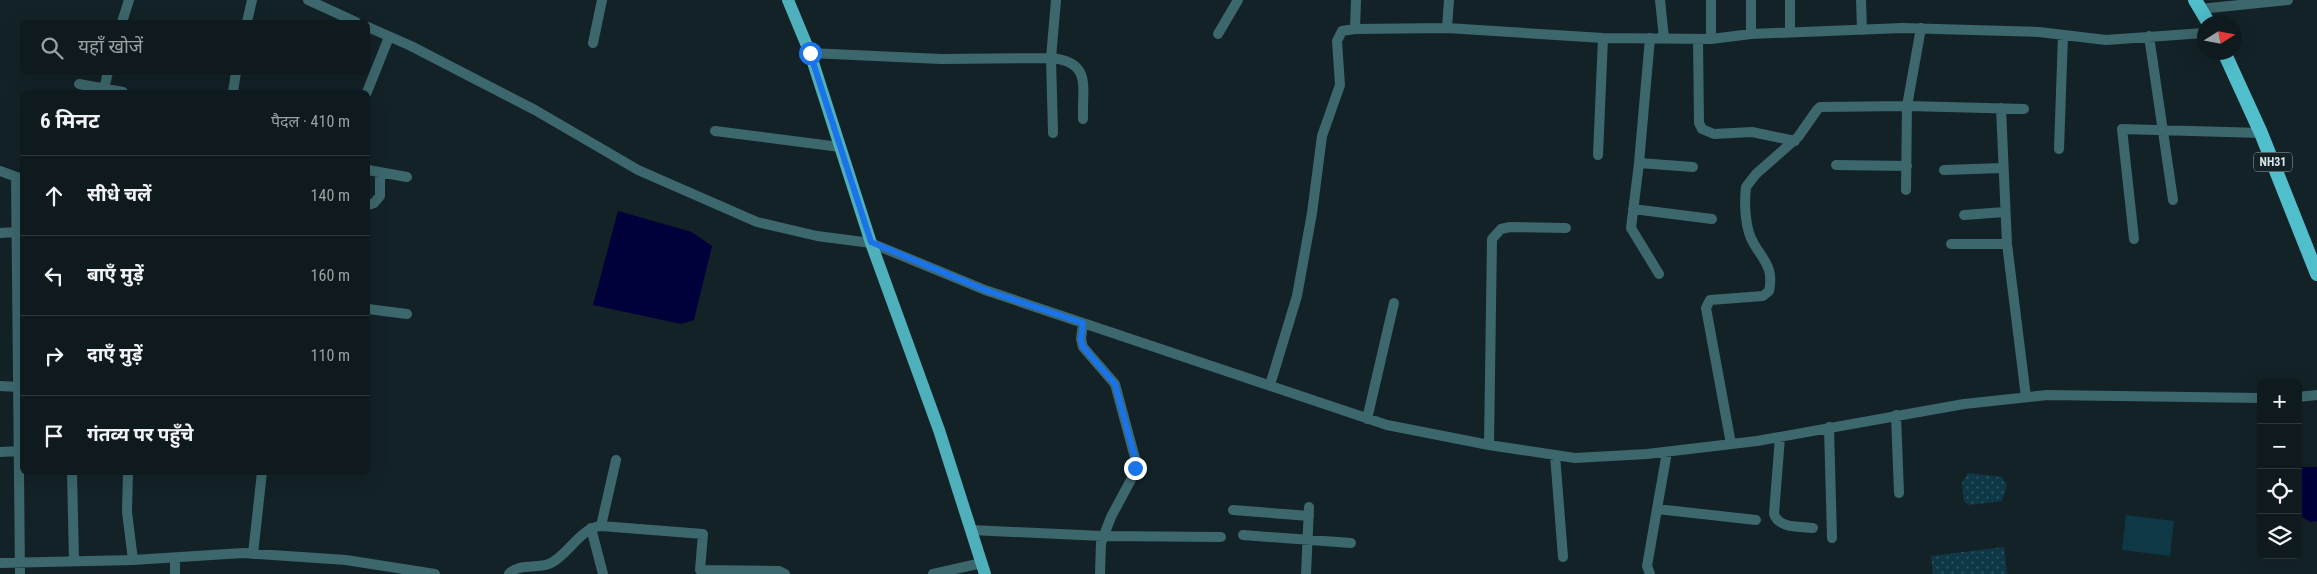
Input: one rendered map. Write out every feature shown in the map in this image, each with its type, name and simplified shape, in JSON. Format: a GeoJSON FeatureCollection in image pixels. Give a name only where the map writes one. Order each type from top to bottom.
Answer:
{"type":"FeatureCollection","features":[{"type":"Feature","properties":{"kind":"highway"},"geometry":{"type":"LineString","coordinates":[[2198,4],[2204,15]]}},
{"type":"Feature","properties":{"kind":"highway","name":"NH31"},"geometry":{"type":"LineString","coordinates":[[2228,60],[2312,248],[2317,274]]}},
{"type":"Feature","properties":{"kind":"main road"},"geometry":{"type":"LineString","coordinates":[[788,0],[810,53],[871,242],[939,430],[983,568]]}},
{"type":"Feature","properties":{"kind":"street"},"geometry":{"type":"LineString","coordinates":[[123,20],[129,0]]}},
{"type":"Feature","properties":{"kind":"street"},"geometry":{"type":"LineString","coordinates":[[247,20],[252,0]]}},
{"type":"Feature","properties":{"kind":"street"},"geometry":{"type":"LineString","coordinates":[[308,0],[352,20]]}},
{"type":"Feature","properties":{"kind":"street"},"geometry":{"type":"LineString","coordinates":[[593,43],[602,0]]}},
{"type":"Feature","properties":{"kind":"street"},"geometry":{"type":"LineString","coordinates":[[1053,133],[1051,58],[1056,0]]}},
{"type":"Feature","properties":{"kind":"street"},"geometry":{"type":"LineString","coordinates":[[1218,34],[1238,0]]}},
{"type":"Feature","properties":{"kind":"street"},"geometry":{"type":"LineString","coordinates":[[1355,29],[1356,0]]}},
{"type":"Feature","properties":{"kind":"street"},"geometry":{"type":"LineString","coordinates":[[1448,0],[1448,28]]}},
{"type":"Feature","properties":{"kind":"street"},"geometry":{"type":"LineString","coordinates":[[1660,0],[1664,38]]}},
{"type":"Feature","properties":{"kind":"street"},"geometry":{"type":"LineString","coordinates":[[1711,39],[1712,0]]}},
{"type":"Feature","properties":{"kind":"street"},"geometry":{"type":"LineString","coordinates":[[1751,0],[1751,34]]}},
{"type":"Feature","properties":{"kind":"street"},"geometry":{"type":"LineString","coordinates":[[1790,0],[1790,32]]}},
{"type":"Feature","properties":{"kind":"street"},"geometry":{"type":"LineString","coordinates":[[1860,0],[1862,30]]}},
{"type":"Feature","properties":{"kind":"street"},"geometry":{"type":"LineString","coordinates":[[2198,4],[2288,0]]}},
{"type":"Feature","properties":{"kind":"street"},"geometry":{"type":"LineString","coordinates":[[370,28],[411,46],[535,110],[638,170],[757,222],[816,236],[871,242],[985,290],[1387,425],[1489,445],[1575,458],[1667,452],[1731,444],[1964,404],[2047,395],[2164,395],[2257,398]]}},
{"type":"Feature","properties":{"kind":"street"},"geometry":{"type":"LineString","coordinates":[[1270,385],[1297,296],[1312,213],[1322,136],[1340,84],[1337,41],[1342,31],[1355,29],[1448,28],[1603,38],[1698,39],[1790,32],[1921,28],[2039,32],[2106,40],[2197,33]]}},
{"type":"Feature","properties":{"kind":"street"},"geometry":{"type":"LineString","coordinates":[[1906,190],[1907,106],[1921,28]]}},
{"type":"Feature","properties":{"kind":"street"},"geometry":{"type":"LineString","coordinates":[[2059,149],[2063,35]]}},
{"type":"Feature","properties":{"kind":"street"},"geometry":{"type":"LineString","coordinates":[[2150,36],[2173,200]]}},
{"type":"Feature","properties":{"kind":"street"},"geometry":{"type":"LineString","coordinates":[[368,90],[389,37]]}},
{"type":"Feature","properties":{"kind":"street"},"geometry":{"type":"LineString","coordinates":[[1598,155],[1603,38]]}},
{"type":"Feature","properties":{"kind":"street"},"geometry":{"type":"LineString","coordinates":[[1650,38],[1631,228],[1634,236],[1659,274]]}},
{"type":"Feature","properties":{"kind":"street"},"geometry":{"type":"LineString","coordinates":[[1698,39],[1699,123],[1702,129],[1714,134],[1752,132],[1794,141]]}},
{"type":"Feature","properties":{"kind":"street"},"geometry":{"type":"LineString","coordinates":[[810,53],[941,59],[1051,58],[1073,62],[1081,71],[1083,119]]}},
{"type":"Feature","properties":{"kind":"street"},"geometry":{"type":"LineString","coordinates":[[104,89],[107,75]]}},
{"type":"Feature","properties":{"kind":"street"},"geometry":{"type":"LineString","coordinates":[[233,90],[236,75]]}},
{"type":"Feature","properties":{"kind":"street"},"geometry":{"type":"LineString","coordinates":[[80,84],[110,90]]}},
{"type":"Feature","properties":{"kind":"street"},"geometry":{"type":"LineString","coordinates":[[1731,444],[1706,308],[1710,300],[1763,296],[1770,291],[1770,272],[1767,263],[1754,245],[1748,229],[1746,187],[1756,174],[1794,141],[1816,110],[1820,108],[1907,106],[2024,109]]}},
{"type":"Feature","properties":{"kind":"street"},"geometry":{"type":"LineString","coordinates":[[2001,108],[2006,244],[2026,397]]}},
{"type":"Feature","properties":{"kind":"street"},"geometry":{"type":"LineString","coordinates":[[2134,239],[2122,129],[2261,133]]}},
{"type":"Feature","properties":{"kind":"street"},"geometry":{"type":"LineString","coordinates":[[715,131],[840,147]]}},
{"type":"Feature","properties":{"kind":"street"},"geometry":{"type":"LineString","coordinates":[[1639,163],[1693,167]]}},
{"type":"Feature","properties":{"kind":"street"},"geometry":{"type":"LineString","coordinates":[[1836,165],[1907,166]]}},
{"type":"Feature","properties":{"kind":"street"},"geometry":{"type":"LineString","coordinates":[[1944,170],[2003,168]]}},
{"type":"Feature","properties":{"kind":"street"},"geometry":{"type":"LineString","coordinates":[[370,170],[407,177]]}},
{"type":"Feature","properties":{"kind":"street"},"geometry":{"type":"LineString","coordinates":[[0,171],[19,178],[16,232],[20,462]]}},
{"type":"Feature","properties":{"kind":"street"},"geometry":{"type":"LineString","coordinates":[[370,205],[374,204],[380,196],[380,172]]}},
{"type":"Feature","properties":{"kind":"street"},"geometry":{"type":"LineString","coordinates":[[1632,209],[1712,219]]}},
{"type":"Feature","properties":{"kind":"street"},"geometry":{"type":"LineString","coordinates":[[1964,215],[2005,212]]}},
{"type":"Feature","properties":{"kind":"street"},"geometry":{"type":"LineString","coordinates":[[1489,445],[1492,239],[1501,229],[1510,227],[1566,228]]}},
{"type":"Feature","properties":{"kind":"street"},"geometry":{"type":"LineString","coordinates":[[0,233],[16,232]]}},
{"type":"Feature","properties":{"kind":"street"},"geometry":{"type":"LineString","coordinates":[[1951,244],[2006,244]]}},
{"type":"Feature","properties":{"kind":"street"},"geometry":{"type":"LineString","coordinates":[[1367,418],[1394,303]]}},
{"type":"Feature","properties":{"kind":"street"},"geometry":{"type":"LineString","coordinates":[[370,309],[407,314]]}},
{"type":"Feature","properties":{"kind":"street"},"geometry":{"type":"LineString","coordinates":[[1083,323],[1081,340],[1083,347],[1115,384],[1135,458],[1133,476],[1111,517],[1101,543],[1100,574]]}},
{"type":"Feature","properties":{"kind":"street"},"geometry":{"type":"LineString","coordinates":[[0,386],[19,387]]}},
{"type":"Feature","properties":{"kind":"street"},"geometry":{"type":"LineString","coordinates":[[2302,397],[2317,396]]}},
{"type":"Feature","properties":{"kind":"street"},"geometry":{"type":"LineString","coordinates":[[1896,415],[1899,493]]}},
{"type":"Feature","properties":{"kind":"street"},"geometry":{"type":"LineString","coordinates":[[1829,427],[1832,538]]}},
{"type":"Feature","properties":{"kind":"street"},"geometry":{"type":"LineString","coordinates":[[1780,437],[1776,519],[1783,524],[1814,528]]}},
{"type":"Feature","properties":{"kind":"street"},"geometry":{"type":"LineString","coordinates":[[0,452],[19,451]]}},
{"type":"Feature","properties":{"kind":"street"},"geometry":{"type":"LineString","coordinates":[[1650,574],[1647,566],[1667,452]]}},
{"type":"Feature","properties":{"kind":"street"},"geometry":{"type":"LineString","coordinates":[[1555,455],[1562,557]]}},
{"type":"Feature","properties":{"kind":"street"},"geometry":{"type":"LineString","coordinates":[[603,574],[596,527],[616,460]]}},
{"type":"Feature","properties":{"kind":"street"},"geometry":{"type":"LineString","coordinates":[[20,574],[21,475]]}},
{"type":"Feature","properties":{"kind":"street"},"geometry":{"type":"LineString","coordinates":[[72,475],[74,562]]}},
{"type":"Feature","properties":{"kind":"street"},"geometry":{"type":"LineString","coordinates":[[128,475],[127,512],[133,560]]}},
{"type":"Feature","properties":{"kind":"street"},"geometry":{"type":"LineString","coordinates":[[253,554],[262,475]]}},
{"type":"Feature","properties":{"kind":"street"},"geometry":{"type":"LineString","coordinates":[[1657,509],[1756,520]]}},
{"type":"Feature","properties":{"kind":"street"},"geometry":{"type":"LineString","coordinates":[[1233,510],[1309,512],[1306,574]]}},
{"type":"Feature","properties":{"kind":"street"},"geometry":{"type":"LineString","coordinates":[[509,574],[518,567],[550,564],[596,527],[703,534],[700,572],[778,571],[786,574]]}},
{"type":"Feature","properties":{"kind":"street"},"geometry":{"type":"LineString","coordinates":[[971,530],[1104,536],[1221,537]]}},
{"type":"Feature","properties":{"kind":"street"},"geometry":{"type":"LineString","coordinates":[[1243,535],[1351,543]]}},
{"type":"Feature","properties":{"kind":"street"},"geometry":{"type":"LineString","coordinates":[[0,563],[175,559],[221,554],[253,554],[346,560],[435,574]]}},
{"type":"Feature","properties":{"kind":"street"},"geometry":{"type":"LineString","coordinates":[[175,559],[175,574]]}},
{"type":"Feature","properties":{"kind":"street"},"geometry":{"type":"LineString","coordinates":[[933,574],[983,568]]}},
{"type":"Feature","properties":{"kind":"shaded area"},"geometry":{"type":"Polygon","coordinates":[[[618,211],[692,232],[712,246],[694,320],[681,324],[593,305],[618,211]]]}},
{"type":"Feature","properties":{"kind":"shaded area"},"geometry":{"type":"Polygon","coordinates":[[[2302,467],[2317,467],[2317,521],[2311,522],[2302,517],[2302,467]]]}},
{"type":"Feature","properties":{"kind":"shaded area"},"geometry":{"type":"Polygon","coordinates":[[[1968,473],[2002,477],[2007,485],[2002,501],[1969,505],[1964,502],[1962,483],[1968,473]]]}},
{"type":"Feature","properties":{"kind":"shaded area"},"geometry":{"type":"Polygon","coordinates":[[[2126,515],[2174,521],[2170,556],[2122,550],[2126,515]]]}},
{"type":"Feature","properties":{"kind":"shaded area"},"geometry":{"type":"Polygon","coordinates":[[[2004,547],[2007,574],[1933,574],[1931,556],[2004,547]]]}},
{"type":"Feature","properties":{"kind":"route"},"geometry":{"type":"LineString","coordinates":[[810,53],[871,242],[985,290],[1083,323],[1081,340],[1083,347],[1087,354],[1115,384],[1135,458],[1135,468]]}}]}
